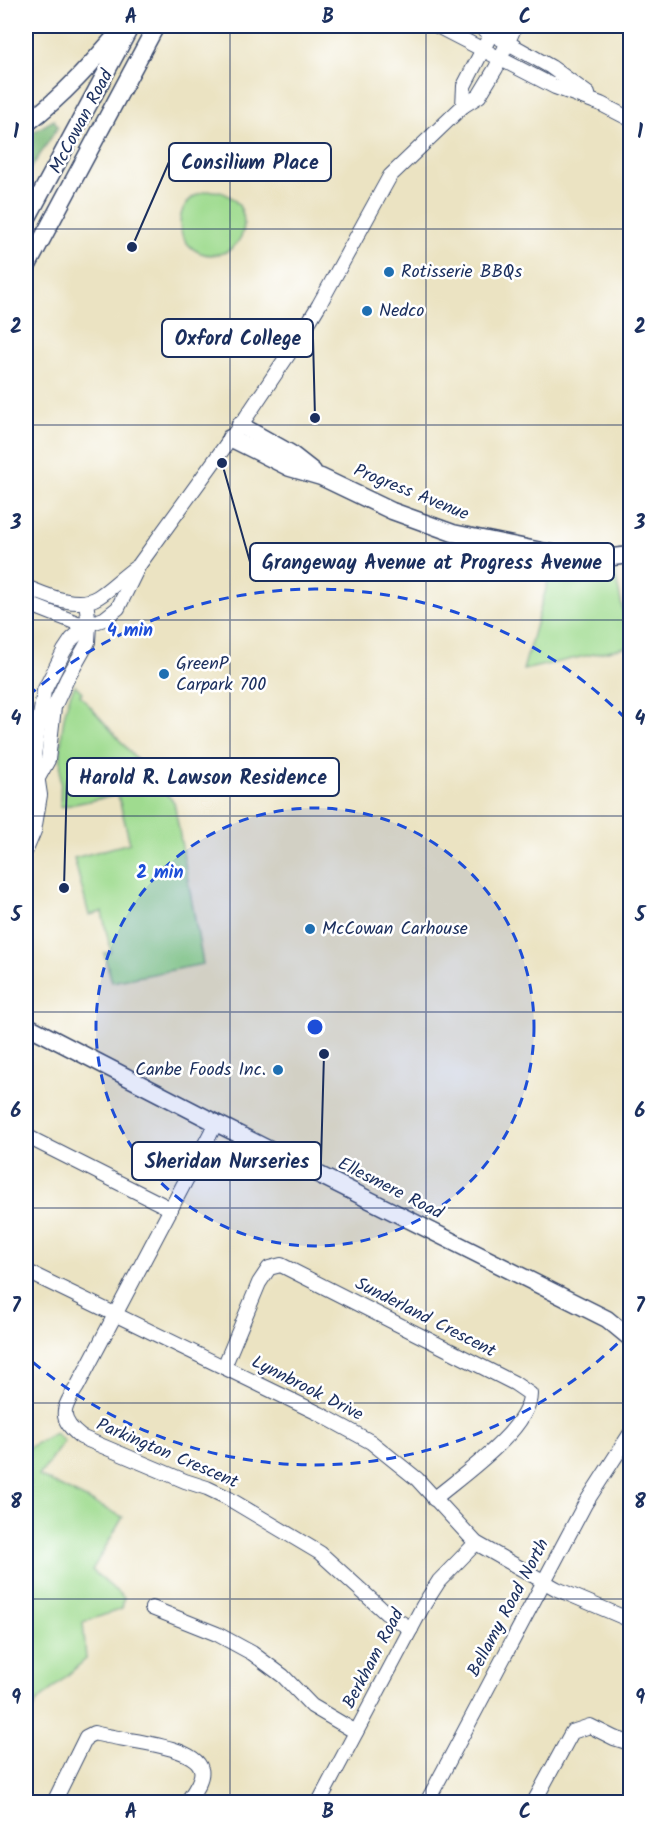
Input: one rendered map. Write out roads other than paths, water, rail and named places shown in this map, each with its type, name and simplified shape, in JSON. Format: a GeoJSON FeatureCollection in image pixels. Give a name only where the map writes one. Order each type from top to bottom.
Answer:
{"type":"FeatureCollection","features":[{"type":"Feature","properties":{"kind":"main road"},"geometry":{"type":"LineString","coordinates":[[26,124],[70,87],[124,26]]}},
{"type":"Feature","properties":{"kind":"main road","name":"McCowan Road"},"geometry":{"type":"LineString","coordinates":[[26,221],[131,26]]}},
{"type":"Feature","properties":{"kind":"main road","name":"McCowan Road"},"geometry":{"type":"LineString","coordinates":[[26,269],[156,26]]}},
{"type":"Feature","properties":{"kind":"main road","name":"Progress Avenue"},"geometry":{"type":"LineString","coordinates":[[235,431],[290,453],[321,477],[393,511],[469,537],[595,559],[630,555]]}},
{"type":"Feature","properties":{"kind":"main road","name":"Ellesmere Road"},"geometry":{"type":"LineString","coordinates":[[26,1025],[610,1321],[630,1338]]}},
{"type":"Feature","properties":{"kind":"main road","name":"Ellesmere Road"},"geometry":{"type":"LineString","coordinates":[[610,1321],[630,1322]]}},
{"type":"Feature","properties":{"kind":"street"},"geometry":{"type":"LineString","coordinates":[[437,26],[555,87],[602,104]]}},
{"type":"Feature","properties":{"kind":"street"},"geometry":{"type":"LineString","coordinates":[[478,26],[493,29],[507,41],[551,67],[602,104],[630,120]]}},
{"type":"Feature","properties":{"kind":"street"},"geometry":{"type":"LineString","coordinates":[[139,565],[97,597],[86,602],[75,602],[30,589],[27,604],[77,623],[89,624],[104,619],[118,608],[139,565],[235,431],[319,305],[390,176],[463,106],[478,96],[500,59],[514,26]]}},
{"type":"Feature","properties":{"kind":"street"},"geometry":{"type":"LineString","coordinates":[[463,106],[464,86],[493,29]]}},
{"type":"Feature","properties":{"kind":"street"},"geometry":{"type":"LineString","coordinates":[[26,850],[34,831],[40,795],[39,778],[48,760],[54,708],[88,642],[89,624],[86,602]]}},
{"type":"Feature","properties":{"kind":"street","name":"Parkington Crescent"},"geometry":{"type":"LineString","coordinates":[[216,1123],[77,1388],[66,1404],[64,1415],[74,1431],[81,1437],[207,1488],[300,1540],[326,1558],[386,1613],[411,1629]]}},
{"type":"Feature","properties":{"kind":"street"},"geometry":{"type":"LineString","coordinates":[[26,1136],[171,1209]]}},
{"type":"Feature","properties":{"kind":"street","name":"Sunderland Crescent"},"geometry":{"type":"LineString","coordinates":[[224,1367],[264,1275],[269,1268],[281,1265],[514,1383],[530,1394],[525,1414],[514,1430],[434,1499]]}},
{"type":"Feature","properties":{"kind":"street","name":"Lynnbrook Drive"},"geometry":{"type":"LineString","coordinates":[[26,1271],[332,1420],[371,1442],[417,1479],[476,1543],[543,1582],[630,1620]]}},
{"type":"Feature","properties":{"kind":"street","name":"Bellamy Road North"},"geometry":{"type":"LineString","coordinates":[[427,1803],[585,1504],[630,1434]]}},
{"type":"Feature","properties":{"kind":"street","name":"Berkham Road"},"geometry":{"type":"LineString","coordinates":[[319,1803],[411,1629],[439,1581],[476,1543]]}},
{"type":"Feature","properties":{"kind":"street"},"geometry":{"type":"LineString","coordinates":[[153,1608],[217,1634],[252,1653],[283,1676],[312,1706],[356,1732]]}},
{"type":"Feature","properties":{"kind":"street"},"geometry":{"type":"LineString","coordinates":[[534,1803],[572,1732],[590,1726],[630,1743]]}},
{"type":"Feature","properties":{"kind":"street"},"geometry":{"type":"LineString","coordinates":[[54,1803],[86,1737],[94,1732],[177,1751],[196,1760],[202,1770],[201,1776],[187,1803]]}},
{"type":"Feature","properties":{"kind":"place","name":"Consilium Place"},"geometry":{"type":"Point","coordinates":[132,247]}},
{"type":"Feature","properties":{"kind":"place","name":"Rotisserie BBQs"},"geometry":{"type":"Point","coordinates":[389,272]}},
{"type":"Feature","properties":{"kind":"place","name":"Nedco"},"geometry":{"type":"Point","coordinates":[367,311]}},
{"type":"Feature","properties":{"kind":"place","name":"Oxford College"},"geometry":{"type":"Point","coordinates":[315,418]}},
{"type":"Feature","properties":{"kind":"place","name":"Grangeway Avenue at Progress Avenue"},"geometry":{"type":"Point","coordinates":[222,463]}},
{"type":"Feature","properties":{"kind":"place","name":"GreenP Carpark 700"},"geometry":{"type":"Point","coordinates":[164,674]}},
{"type":"Feature","properties":{"kind":"place","name":"Harold R. Lawson Residence"},"geometry":{"type":"Point","coordinates":[64,888]}},
{"type":"Feature","properties":{"kind":"place","name":"McCowan Carhouse"},"geometry":{"type":"Point","coordinates":[310,929]}},
{"type":"Feature","properties":{"kind":"place","name":"Sheridan Nurseries"},"geometry":{"type":"Point","coordinates":[324,1054]}},
{"type":"Feature","properties":{"kind":"place","name":"Canbe Foods Inc."},"geometry":{"type":"Point","coordinates":[278,1070]}}]}
